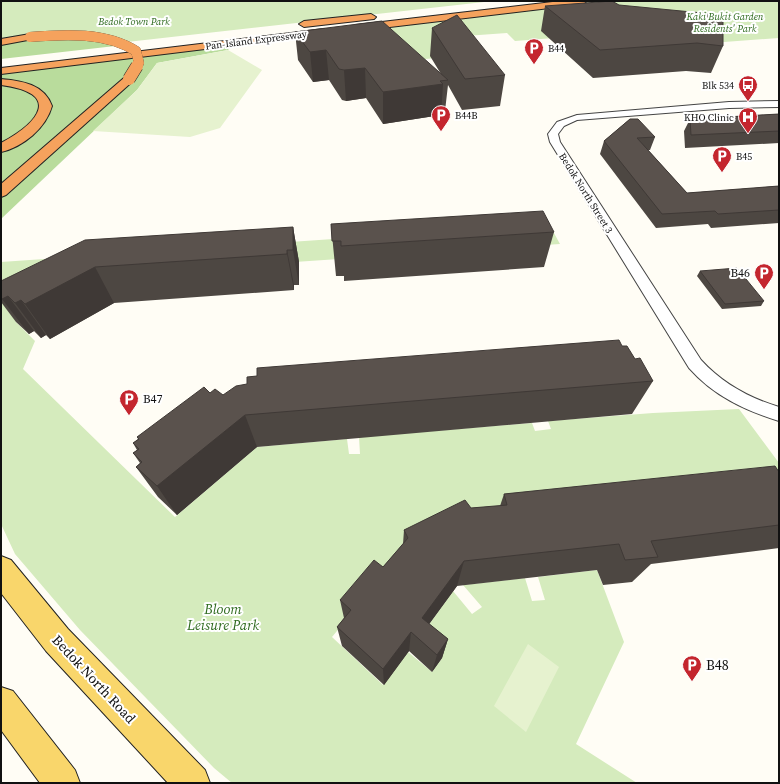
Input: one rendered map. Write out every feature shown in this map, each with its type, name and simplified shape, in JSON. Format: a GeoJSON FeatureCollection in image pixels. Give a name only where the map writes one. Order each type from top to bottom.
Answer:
{"type":"FeatureCollection","features":[{"type":"Feature","properties":{"kind":"highway","name":"Pan-Island Expressway"},"geometry":{"type":"LineString","coordinates":[[292,26],[510,1]]}},
{"type":"Feature","properties":{"kind":"highway","name":"Pan-Island Expressway"},"geometry":{"type":"LineString","coordinates":[[1,70],[583,1]]}},
{"type":"Feature","properties":{"kind":"highway"},"geometry":{"type":"LineString","coordinates":[[1,42],[30,37],[82,36],[105,38],[123,43],[136,51],[140,59],[137,69],[130,79],[1,192]]}},
{"type":"Feature","properties":{"kind":"highway"},"geometry":{"type":"LineString","coordinates":[[101,47],[139,43]]}},
{"type":"Feature","properties":{"kind":"highway"},"geometry":{"type":"LineString","coordinates":[[1,82],[20,85],[34,91],[43,98],[46,106],[42,116],[33,127],[19,138],[1,148]]}},
{"type":"Feature","properties":{"kind":"main road","name":"Bedok North Road"},"geometry":{"type":"LineString","coordinates":[[1,570],[57,640],[192,783]]}},
{"type":"Feature","properties":{"kind":"main road"},"geometry":{"type":"LineString","coordinates":[[1,704],[62,783]]}},
{"type":"Feature","properties":{"kind":"street","name":"Bedok North Street 3"},"geometry":{"type":"LineString","coordinates":[[779,104],[729,105],[582,117],[561,123],[554,129],[553,134],[559,149],[695,364],[709,378],[731,394],[753,405],[779,414]]}},
{"type":"Feature","properties":{"kind":"green space","name":"Bedok Town Park"},"geometry":{"type":"Polygon","coordinates":[[[1,1],[493,1],[127,42],[1,40],[1,1]]]}},
{"type":"Feature","properties":{"kind":"green space","name":"Kaki Bukit Garden Residents' Park"},"geometry":{"type":"Polygon","coordinates":[[[593,1],[779,1],[779,38],[724,42],[686,38],[554,38],[515,41],[507,33],[465,36],[436,58],[404,61],[372,27],[593,1]]]}},
{"type":"Feature","properties":{"kind":"green space"},"geometry":{"type":"Polygon","coordinates":[[[46,36],[124,45],[1,59],[1,42],[46,36]]]}},
{"type":"Feature","properties":{"kind":"green space"},"geometry":{"type":"Polygon","coordinates":[[[235,42],[228,50],[157,63],[137,90],[1,219],[1,71],[235,42]]]}},
{"type":"Feature","properties":{"kind":"green space"},"geometry":{"type":"Polygon","coordinates":[[[228,50],[262,70],[220,128],[190,137],[93,131],[137,90],[157,63],[228,50]]]}},
{"type":"Feature","properties":{"kind":"green space","name":"Bloom Leisure Park"},"geometry":{"type":"Polygon","coordinates":[[[549,224],[560,244],[236,266],[16,322],[35,341],[23,369],[175,517],[257,447],[347,439],[349,454],[360,454],[359,437],[532,423],[535,431],[551,429],[548,421],[653,413],[739,409],[779,463],[779,492],[396,560],[332,637],[383,685],[408,652],[432,672],[442,658],[419,638],[453,591],[472,614],[482,607],[463,585],[525,578],[532,601],[545,600],[538,577],[597,570],[624,642],[576,744],[637,783],[232,783],[214,768],[80,630],[15,554],[1,524],[1,262],[549,224]]]}},
{"type":"Feature","properties":{"kind":"green space"},"geometry":{"type":"Polygon","coordinates":[[[528,644],[559,667],[526,732],[494,706],[528,644]]]}},
{"type":"Feature","properties":{"kind":"building"},"geometry":{"type":"Polygon","coordinates":[[[612,1],[619,5],[723,15],[723,46],[697,43],[600,50],[545,6],[612,1]]]}},
{"type":"Feature","properties":{"kind":"building"},"geometry":{"type":"Polygon","coordinates":[[[457,15],[505,75],[465,79],[432,28],[457,15]]]}},
{"type":"Feature","properties":{"kind":"building"},"geometry":{"type":"Polygon","coordinates":[[[382,21],[448,80],[440,81],[443,84],[383,92],[365,68],[339,69],[326,50],[310,52],[295,32],[382,21]]]}},
{"type":"Feature","properties":{"kind":"building"},"geometry":{"type":"Polygon","coordinates":[[[779,114],[779,131],[691,135],[690,119],[779,114]]]}},
{"type":"Feature","properties":{"kind":"building"},"geometry":{"type":"Polygon","coordinates":[[[630,119],[638,119],[655,137],[637,138],[687,193],[779,186],[779,210],[718,214],[715,211],[662,214],[604,141],[630,119]]]}},
{"type":"Feature","properties":{"kind":"building"},"geometry":{"type":"Polygon","coordinates":[[[543,211],[554,232],[341,246],[341,241],[332,241],[331,224],[543,211]]]}},
{"type":"Feature","properties":{"kind":"building"},"geometry":{"type":"Polygon","coordinates":[[[293,227],[293,250],[287,250],[287,254],[95,267],[25,304],[21,300],[15,303],[8,296],[2,299],[1,298],[1,281],[85,240],[293,227]]]}},
{"type":"Feature","properties":{"kind":"building"},"geometry":{"type":"Polygon","coordinates":[[[737,268],[764,301],[725,304],[700,271],[737,268]]]}},
{"type":"Feature","properties":{"kind":"building"},"geometry":{"type":"Polygon","coordinates":[[[619,340],[622,346],[627,346],[635,359],[640,358],[653,381],[245,415],[157,486],[136,467],[142,462],[133,453],[139,449],[133,443],[139,439],[137,437],[204,387],[210,393],[215,389],[223,395],[236,386],[247,384],[247,377],[257,376],[257,368],[619,340]]]}},
{"type":"Feature","properties":{"kind":"building"},"geometry":{"type":"Polygon","coordinates":[[[775,466],[779,472],[779,525],[651,541],[658,557],[625,560],[619,544],[464,561],[422,618],[448,639],[437,655],[411,632],[383,669],[337,627],[351,610],[340,600],[374,560],[383,567],[408,538],[404,530],[465,500],[471,508],[507,505],[504,494],[775,466]]]}},
{"type":"Feature","properties":{"kind":"place","name":"B44"},"geometry":{"type":"Point","coordinates":[534,65]}},
{"type":"Feature","properties":{"kind":"place","name":"Blk 534"},"geometry":{"type":"Point","coordinates":[748,102]}},
{"type":"Feature","properties":{"kind":"place","name":"B44B"},"geometry":{"type":"Point","coordinates":[441,132]}},
{"type":"Feature","properties":{"kind":"place","name":"KHO Clinic"},"geometry":{"type":"Point","coordinates":[748,134]}},
{"type":"Feature","properties":{"kind":"place","name":"B45"},"geometry":{"type":"Point","coordinates":[722,173]}},
{"type":"Feature","properties":{"kind":"place","name":"B46"},"geometry":{"type":"Point","coordinates":[764,290]}},
{"type":"Feature","properties":{"kind":"place","name":"B47"},"geometry":{"type":"Point","coordinates":[129,416]}},
{"type":"Feature","properties":{"kind":"place","name":"B48"},"geometry":{"type":"Point","coordinates":[692,682]}}]}
